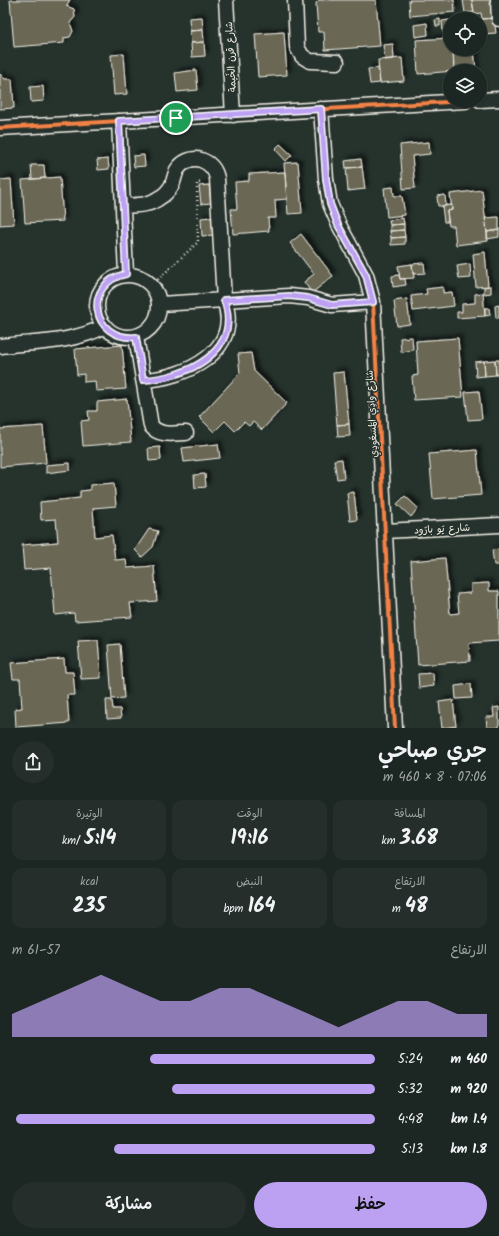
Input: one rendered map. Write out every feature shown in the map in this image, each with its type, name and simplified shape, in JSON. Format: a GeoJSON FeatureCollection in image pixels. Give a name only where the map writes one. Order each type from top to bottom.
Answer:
{"type":"FeatureCollection","features":[{"type":"Feature","properties":{"kind":"street","name":"شارع قرن الخَيمة"},"geometry":{"type":"LineString","coordinates":[[226,0],[233,115]]}},
{"type":"Feature","properties":{"kind":"street"},"geometry":{"type":"LineString","coordinates":[[295,0],[297,47],[302,56],[310,61],[337,62]]}},
{"type":"Feature","properties":{"kind":"street"},"geometry":{"type":"LineString","coordinates":[[498,0],[499,19]]}},
{"type":"Feature","properties":{"kind":"street"},"geometry":{"type":"LineString","coordinates":[[487,100],[499,99]]}},
{"type":"Feature","properties":{"kind":"street"},"geometry":{"type":"LineString","coordinates":[[0,128],[443,102]]}},
{"type":"Feature","properties":{"kind":"street","name":"شارع وادِي المَسعُودِي"},"geometry":{"type":"LineString","coordinates":[[321,109],[326,179],[330,204],[338,225],[366,275],[373,302],[395,728]]}},
{"type":"Feature","properties":{"kind":"street"},"geometry":{"type":"LineString","coordinates":[[119,121],[126,274]]}},
{"type":"Feature","properties":{"kind":"street"},"geometry":{"type":"LineString","coordinates":[[123,206],[145,204],[158,200],[169,190],[177,170],[187,161],[200,160],[206,162],[212,166],[217,178],[224,300],[227,308],[228,325],[222,342],[217,349],[201,362],[181,373],[156,380],[143,380]]}},
{"type":"Feature","properties":{"kind":"street"},"geometry":{"type":"LineString","coordinates":[[126,274],[140,277],[152,285],[156,291],[160,304],[156,321],[151,328],[136,337],[128,338],[111,332],[105,326],[97,311],[97,302],[99,294],[110,280],[126,274]]}},
{"type":"Feature","properties":{"kind":"street"},"geometry":{"type":"LineString","coordinates":[[160,304],[289,296],[308,298],[332,305],[373,302]]}},
{"type":"Feature","properties":{"kind":"street"},"geometry":{"type":"LineString","coordinates":[[0,346],[65,340],[85,335],[105,326]]}},
{"type":"Feature","properties":{"kind":"street"},"geometry":{"type":"LineString","coordinates":[[136,337],[151,426],[157,432],[161,433],[186,433]]}},
{"type":"Feature","properties":{"kind":"street","name":"شارع يَو بارُود"},"geometry":{"type":"LineString","coordinates":[[386,531],[499,525]]}},
{"type":"Feature","properties":{"kind":"path"},"geometry":{"type":"LineString","coordinates":[[152,285],[198,242],[197,183],[217,178]]}},
{"type":"Feature","properties":{"kind":"building"},"geometry":{"type":"Polygon","coordinates":[[[10,0],[70,0],[66,6],[74,9],[75,17],[70,23],[73,31],[70,37],[64,38],[64,43],[14,47],[10,0]]]}},
{"type":"Feature","properties":{"kind":"building"},"geometry":{"type":"Polygon","coordinates":[[[319,0],[376,0],[380,46],[325,50],[324,32],[318,32],[316,3],[319,0]]]}},
{"type":"Feature","properties":{"kind":"building"},"geometry":{"type":"Polygon","coordinates":[[[409,0],[454,0],[455,12],[410,16],[409,0]]]}},
{"type":"Feature","properties":{"kind":"building"},"geometry":{"type":"Polygon","coordinates":[[[463,0],[472,0],[474,12],[465,12],[463,0]]]}},
{"type":"Feature","properties":{"kind":"building"},"geometry":{"type":"Polygon","coordinates":[[[472,0],[493,0],[494,18],[487,19],[487,12],[474,12],[472,0]]]}},
{"type":"Feature","properties":{"kind":"building"},"geometry":{"type":"Polygon","coordinates":[[[202,17],[203,30],[190,31],[189,18],[202,17]]]}},
{"type":"Feature","properties":{"kind":"building"},"geometry":{"type":"Polygon","coordinates":[[[494,18],[496,33],[487,34],[487,19],[494,18]]]}},
{"type":"Feature","properties":{"kind":"building"},"geometry":{"type":"Polygon","coordinates":[[[440,19],[440,26],[436,26],[435,20],[440,19]]]}},
{"type":"Feature","properties":{"kind":"building"},"geometry":{"type":"Polygon","coordinates":[[[427,23],[428,35],[415,37],[414,25],[427,23]]]}},
{"type":"Feature","properties":{"kind":"building"},"geometry":{"type":"Polygon","coordinates":[[[203,30],[204,42],[191,43],[190,31],[203,30]]]}},
{"type":"Feature","properties":{"kind":"building"},"geometry":{"type":"Polygon","coordinates":[[[284,32],[287,75],[258,77],[255,34],[284,32]]]}},
{"type":"Feature","properties":{"kind":"building"},"geometry":{"type":"Polygon","coordinates":[[[443,38],[443,56],[453,56],[454,64],[443,64],[443,72],[418,74],[416,40],[443,38]]]}},
{"type":"Feature","properties":{"kind":"building"},"geometry":{"type":"Polygon","coordinates":[[[204,42],[205,56],[192,57],[191,43],[204,42]]]}},
{"type":"Feature","properties":{"kind":"building"},"geometry":{"type":"Polygon","coordinates":[[[393,44],[394,59],[385,60],[383,45],[393,44]]]}},
{"type":"Feature","properties":{"kind":"building"},"geometry":{"type":"Polygon","coordinates":[[[124,54],[127,94],[114,95],[111,55],[124,54]]]}},
{"type":"Feature","properties":{"kind":"building"},"geometry":{"type":"Polygon","coordinates":[[[453,56],[475,56],[475,64],[454,64],[453,56]]]}},
{"type":"Feature","properties":{"kind":"building"},"geometry":{"type":"Polygon","coordinates":[[[402,58],[404,81],[380,83],[378,60],[402,58]]]}},
{"type":"Feature","properties":{"kind":"building"},"geometry":{"type":"Polygon","coordinates":[[[378,68],[380,83],[370,84],[368,69],[378,68]]]}},
{"type":"Feature","properties":{"kind":"building"},"geometry":{"type":"Polygon","coordinates":[[[196,70],[198,90],[177,92],[175,73],[196,70]]]}},
{"type":"Feature","properties":{"kind":"building"},"geometry":{"type":"Polygon","coordinates":[[[0,74],[5,79],[12,79],[14,108],[0,109],[0,74]]]}},
{"type":"Feature","properties":{"kind":"building"},"geometry":{"type":"Polygon","coordinates":[[[43,86],[44,101],[31,102],[30,87],[43,86]]]}},
{"type":"Feature","properties":{"kind":"building"},"geometry":{"type":"Polygon","coordinates":[[[429,142],[430,154],[412,156],[415,188],[403,189],[400,145],[429,142]]]}},
{"type":"Feature","properties":{"kind":"building"},"geometry":{"type":"Polygon","coordinates":[[[280,144],[292,155],[286,161],[275,149],[280,144]]]}},
{"type":"Feature","properties":{"kind":"building"},"geometry":{"type":"Polygon","coordinates":[[[144,155],[145,166],[134,167],[133,156],[144,155]]]}},
{"type":"Feature","properties":{"kind":"building"},"geometry":{"type":"Polygon","coordinates":[[[108,159],[109,169],[98,170],[97,160],[108,159]]]}},
{"type":"Feature","properties":{"kind":"building"},"geometry":{"type":"Polygon","coordinates":[[[361,159],[362,167],[346,168],[345,161],[361,159]]]}},
{"type":"Feature","properties":{"kind":"building"},"geometry":{"type":"Polygon","coordinates":[[[298,162],[302,213],[288,214],[284,163],[298,162]]]}},
{"type":"Feature","properties":{"kind":"building"},"geometry":{"type":"Polygon","coordinates":[[[31,165],[44,165],[45,178],[32,179],[31,165]]]}},
{"type":"Feature","properties":{"kind":"building"},"geometry":{"type":"Polygon","coordinates":[[[362,167],[365,189],[348,191],[346,168],[362,167]]]}},
{"type":"Feature","properties":{"kind":"building"},"geometry":{"type":"Polygon","coordinates":[[[285,172],[287,199],[275,200],[276,218],[268,218],[269,231],[233,234],[231,209],[237,209],[235,182],[249,181],[249,174],[285,172]]]}},
{"type":"Feature","properties":{"kind":"building"},"geometry":{"type":"Polygon","coordinates":[[[60,177],[63,221],[25,223],[22,180],[60,177]]]}},
{"type":"Feature","properties":{"kind":"building"},"geometry":{"type":"Polygon","coordinates":[[[11,179],[14,224],[0,225],[0,180],[11,179]]]}},
{"type":"Feature","properties":{"kind":"building"},"geometry":{"type":"Polygon","coordinates":[[[209,185],[211,203],[201,204],[199,186],[209,185]]]}},
{"type":"Feature","properties":{"kind":"building"},"geometry":{"type":"Polygon","coordinates":[[[393,187],[394,196],[402,196],[405,215],[387,217],[384,188],[393,187]]]}},
{"type":"Feature","properties":{"kind":"building"},"geometry":{"type":"Polygon","coordinates":[[[482,190],[488,241],[456,245],[454,226],[449,226],[447,211],[452,210],[450,194],[482,190]]]}},
{"type":"Feature","properties":{"kind":"building"},"geometry":{"type":"Polygon","coordinates":[[[445,195],[446,206],[438,206],[437,196],[445,195]]]}},
{"type":"Feature","properties":{"kind":"building"},"geometry":{"type":"Polygon","coordinates":[[[452,205],[452,210],[447,211],[448,222],[444,222],[442,206],[452,205]]]}},
{"type":"Feature","properties":{"kind":"building"},"geometry":{"type":"Polygon","coordinates":[[[211,217],[213,235],[202,236],[201,218],[211,217]]]}},
{"type":"Feature","properties":{"kind":"building"},"geometry":{"type":"Polygon","coordinates":[[[499,217],[499,230],[487,232],[485,218],[499,217]]]}},
{"type":"Feature","properties":{"kind":"building"},"geometry":{"type":"Polygon","coordinates":[[[403,218],[404,224],[390,225],[389,220],[403,218]]]}},
{"type":"Feature","properties":{"kind":"building"},"geometry":{"type":"Polygon","coordinates":[[[404,224],[404,230],[390,231],[390,225],[404,224]]]}},
{"type":"Feature","properties":{"kind":"building"},"geometry":{"type":"Polygon","coordinates":[[[404,230],[405,237],[391,238],[390,231],[404,230]]]}},
{"type":"Feature","properties":{"kind":"building"},"geometry":{"type":"Polygon","coordinates":[[[499,230],[499,237],[487,239],[487,232],[499,230]]]}},
{"type":"Feature","properties":{"kind":"building"},"geometry":{"type":"Polygon","coordinates":[[[301,234],[333,276],[312,293],[304,282],[314,274],[290,243],[301,234]]]}},
{"type":"Feature","properties":{"kind":"building"},"geometry":{"type":"Polygon","coordinates":[[[405,237],[405,244],[391,245],[391,238],[405,237]]]}},
{"type":"Feature","properties":{"kind":"building"},"geometry":{"type":"Polygon","coordinates":[[[485,252],[488,286],[476,287],[473,254],[485,252]]]}},
{"type":"Feature","properties":{"kind":"building"},"geometry":{"type":"Polygon","coordinates":[[[424,263],[425,273],[413,274],[412,264],[424,263]]]}},
{"type":"Feature","properties":{"kind":"building"},"geometry":{"type":"Polygon","coordinates":[[[412,264],[414,278],[400,279],[398,266],[412,264]]]}},
{"type":"Feature","properties":{"kind":"building"},"geometry":{"type":"Polygon","coordinates":[[[470,264],[471,278],[459,279],[457,266],[470,264]]]}},
{"type":"Feature","properties":{"kind":"building"},"geometry":{"type":"Polygon","coordinates":[[[399,275],[400,279],[405,279],[406,285],[393,287],[392,276],[399,275]]]}},
{"type":"Feature","properties":{"kind":"building"},"geometry":{"type":"Polygon","coordinates":[[[491,286],[491,293],[484,294],[484,287],[491,286]]]}},
{"type":"Feature","properties":{"kind":"building"},"geometry":{"type":"Polygon","coordinates":[[[443,287],[443,293],[452,292],[454,306],[413,311],[411,296],[427,294],[426,289],[443,287]]]}},
{"type":"Feature","properties":{"kind":"building"},"geometry":{"type":"Polygon","coordinates":[[[483,293],[485,316],[457,318],[457,312],[462,312],[462,304],[475,303],[475,294],[483,293]]]}},
{"type":"Feature","properties":{"kind":"building"},"geometry":{"type":"Polygon","coordinates":[[[407,299],[410,324],[397,326],[394,301],[407,299]]]}},
{"type":"Feature","properties":{"kind":"building"},"geometry":{"type":"Polygon","coordinates":[[[499,305],[499,318],[496,318],[495,306],[499,305]]]}},
{"type":"Feature","properties":{"kind":"building"},"geometry":{"type":"Polygon","coordinates":[[[485,308],[489,308],[490,315],[485,316],[485,308]]]}},
{"type":"Feature","properties":{"kind":"building"},"geometry":{"type":"Polygon","coordinates":[[[412,337],[413,350],[401,352],[400,338],[412,337]]]}},
{"type":"Feature","properties":{"kind":"building"},"geometry":{"type":"Polygon","coordinates":[[[458,338],[463,397],[414,400],[412,376],[418,375],[416,341],[458,338]]]}},
{"type":"Feature","properties":{"kind":"building"},"geometry":{"type":"Polygon","coordinates":[[[122,345],[126,389],[96,391],[95,381],[84,382],[84,374],[77,375],[75,349],[122,345]]]}},
{"type":"Feature","properties":{"kind":"building"},"geometry":{"type":"Polygon","coordinates":[[[251,353],[254,371],[287,403],[262,430],[253,422],[249,426],[244,422],[235,431],[225,421],[214,432],[199,417],[240,373],[238,354],[251,353]]]}},
{"type":"Feature","properties":{"kind":"building"},"geometry":{"type":"Polygon","coordinates":[[[495,360],[499,360],[499,375],[496,375],[495,360]]]}},
{"type":"Feature","properties":{"kind":"building"},"geometry":{"type":"Polygon","coordinates":[[[495,360],[496,375],[485,376],[484,361],[495,360]]]}},
{"type":"Feature","properties":{"kind":"building"},"geometry":{"type":"Polygon","coordinates":[[[484,361],[485,376],[476,377],[475,362],[484,361]]]}},
{"type":"Feature","properties":{"kind":"building"},"geometry":{"type":"Polygon","coordinates":[[[344,372],[349,424],[337,425],[333,373],[344,372]]]}},
{"type":"Feature","properties":{"kind":"building"},"geometry":{"type":"Polygon","coordinates":[[[479,391],[482,419],[468,420],[465,392],[479,391]]]}},
{"type":"Feature","properties":{"kind":"building"},"geometry":{"type":"Polygon","coordinates":[[[127,399],[131,442],[83,446],[81,421],[89,420],[88,411],[97,411],[97,402],[127,399]]]}},
{"type":"Feature","properties":{"kind":"building"},"geometry":{"type":"Polygon","coordinates":[[[349,424],[350,436],[338,437],[337,425],[349,424]]]}},
{"type":"Feature","properties":{"kind":"building"},"geometry":{"type":"Polygon","coordinates":[[[43,426],[46,463],[0,467],[0,429],[43,426]]]}},
{"type":"Feature","properties":{"kind":"building"},"geometry":{"type":"Polygon","coordinates":[[[218,444],[220,458],[184,462],[182,448],[218,444]]]}},
{"type":"Feature","properties":{"kind":"building"},"geometry":{"type":"Polygon","coordinates":[[[160,447],[161,460],[149,461],[148,448],[160,447]]]}},
{"type":"Feature","properties":{"kind":"building"},"geometry":{"type":"Polygon","coordinates":[[[477,450],[481,495],[433,499],[429,454],[477,450]]]}},
{"type":"Feature","properties":{"kind":"building"},"geometry":{"type":"Polygon","coordinates":[[[342,459],[344,478],[337,479],[334,460],[342,459]]]}},
{"type":"Feature","properties":{"kind":"building"},"geometry":{"type":"Polygon","coordinates":[[[70,463],[70,470],[46,473],[46,465],[70,463]]]}},
{"type":"Feature","properties":{"kind":"building"},"geometry":{"type":"Polygon","coordinates":[[[205,474],[206,487],[195,488],[194,475],[205,474]]]}},
{"type":"Feature","properties":{"kind":"building"},"geometry":{"type":"Polygon","coordinates":[[[114,483],[116,506],[93,508],[95,537],[112,535],[115,560],[126,559],[127,568],[154,566],[157,601],[130,603],[132,617],[75,621],[74,613],[55,615],[51,568],[24,570],[22,545],[58,542],[56,519],[41,520],[40,502],[80,498],[80,491],[90,490],[90,485],[114,483]]]}},
{"type":"Feature","properties":{"kind":"building"},"geometry":{"type":"Polygon","coordinates":[[[354,492],[357,520],[350,521],[347,493],[354,492]]]}},
{"type":"Feature","properties":{"kind":"building"},"geometry":{"type":"Polygon","coordinates":[[[405,496],[418,508],[411,517],[397,504],[405,496]]]}},
{"type":"Feature","properties":{"kind":"building"},"geometry":{"type":"Polygon","coordinates":[[[149,529],[158,531],[153,547],[142,557],[135,550],[149,529]]]}},
{"type":"Feature","properties":{"kind":"building"},"geometry":{"type":"Polygon","coordinates":[[[499,549],[499,565],[494,565],[492,550],[499,549]]]}},
{"type":"Feature","properties":{"kind":"building"},"geometry":{"type":"Polygon","coordinates":[[[445,558],[450,614],[459,613],[457,594],[471,593],[471,584],[489,583],[489,591],[499,591],[499,641],[469,643],[470,661],[418,665],[411,561],[445,558]]]}},
{"type":"Feature","properties":{"kind":"building"},"geometry":{"type":"Polygon","coordinates":[[[98,640],[101,678],[81,679],[78,641],[98,640]]]}},
{"type":"Feature","properties":{"kind":"building"},"geometry":{"type":"Polygon","coordinates":[[[120,644],[124,698],[112,699],[108,645],[120,644]]]}},
{"type":"Feature","properties":{"kind":"building"},"geometry":{"type":"Polygon","coordinates":[[[64,659],[65,672],[73,672],[75,695],[67,695],[69,723],[16,727],[15,709],[22,708],[20,679],[13,679],[11,663],[64,659]]]}},
{"type":"Feature","properties":{"kind":"building"},"geometry":{"type":"Polygon","coordinates":[[[433,673],[434,686],[419,688],[418,674],[433,673]]]}},
{"type":"Feature","properties":{"kind":"building"},"geometry":{"type":"Polygon","coordinates":[[[471,684],[472,698],[456,699],[455,686],[471,684]]]}},
{"type":"Feature","properties":{"kind":"building"},"geometry":{"type":"Polygon","coordinates":[[[106,700],[112,700],[113,709],[120,709],[121,718],[107,719],[106,700]]]}},
{"type":"Feature","properties":{"kind":"building"},"geometry":{"type":"Polygon","coordinates":[[[453,700],[456,726],[442,728],[439,702],[453,700]]]}},
{"type":"Feature","properties":{"kind":"building"},"geometry":{"type":"Polygon","coordinates":[[[499,707],[499,728],[487,728],[486,717],[494,717],[493,708],[499,707]]]}},
{"type":"Feature","properties":{"kind":"cycle path"},"geometry":{"type":"LineString","coordinates":[[0,128],[443,102]]}},
{"type":"Feature","properties":{"kind":"cycle path"},"geometry":{"type":"LineString","coordinates":[[321,109],[326,179],[330,204],[339,225],[366,275],[373,302],[395,728]]}},
{"type":"Feature","properties":{"kind":"route"},"geometry":{"type":"LineString","coordinates":[[321,109],[327,192],[330,204],[338,225],[366,275],[373,302],[332,305],[300,296],[224,300],[228,316],[226,334],[217,349],[210,356],[191,368],[170,377],[156,380],[143,380],[136,337],[128,338],[111,332],[100,319],[97,311],[99,294],[104,286],[110,280],[126,274],[119,121],[176,118],[321,109]]}}]}
